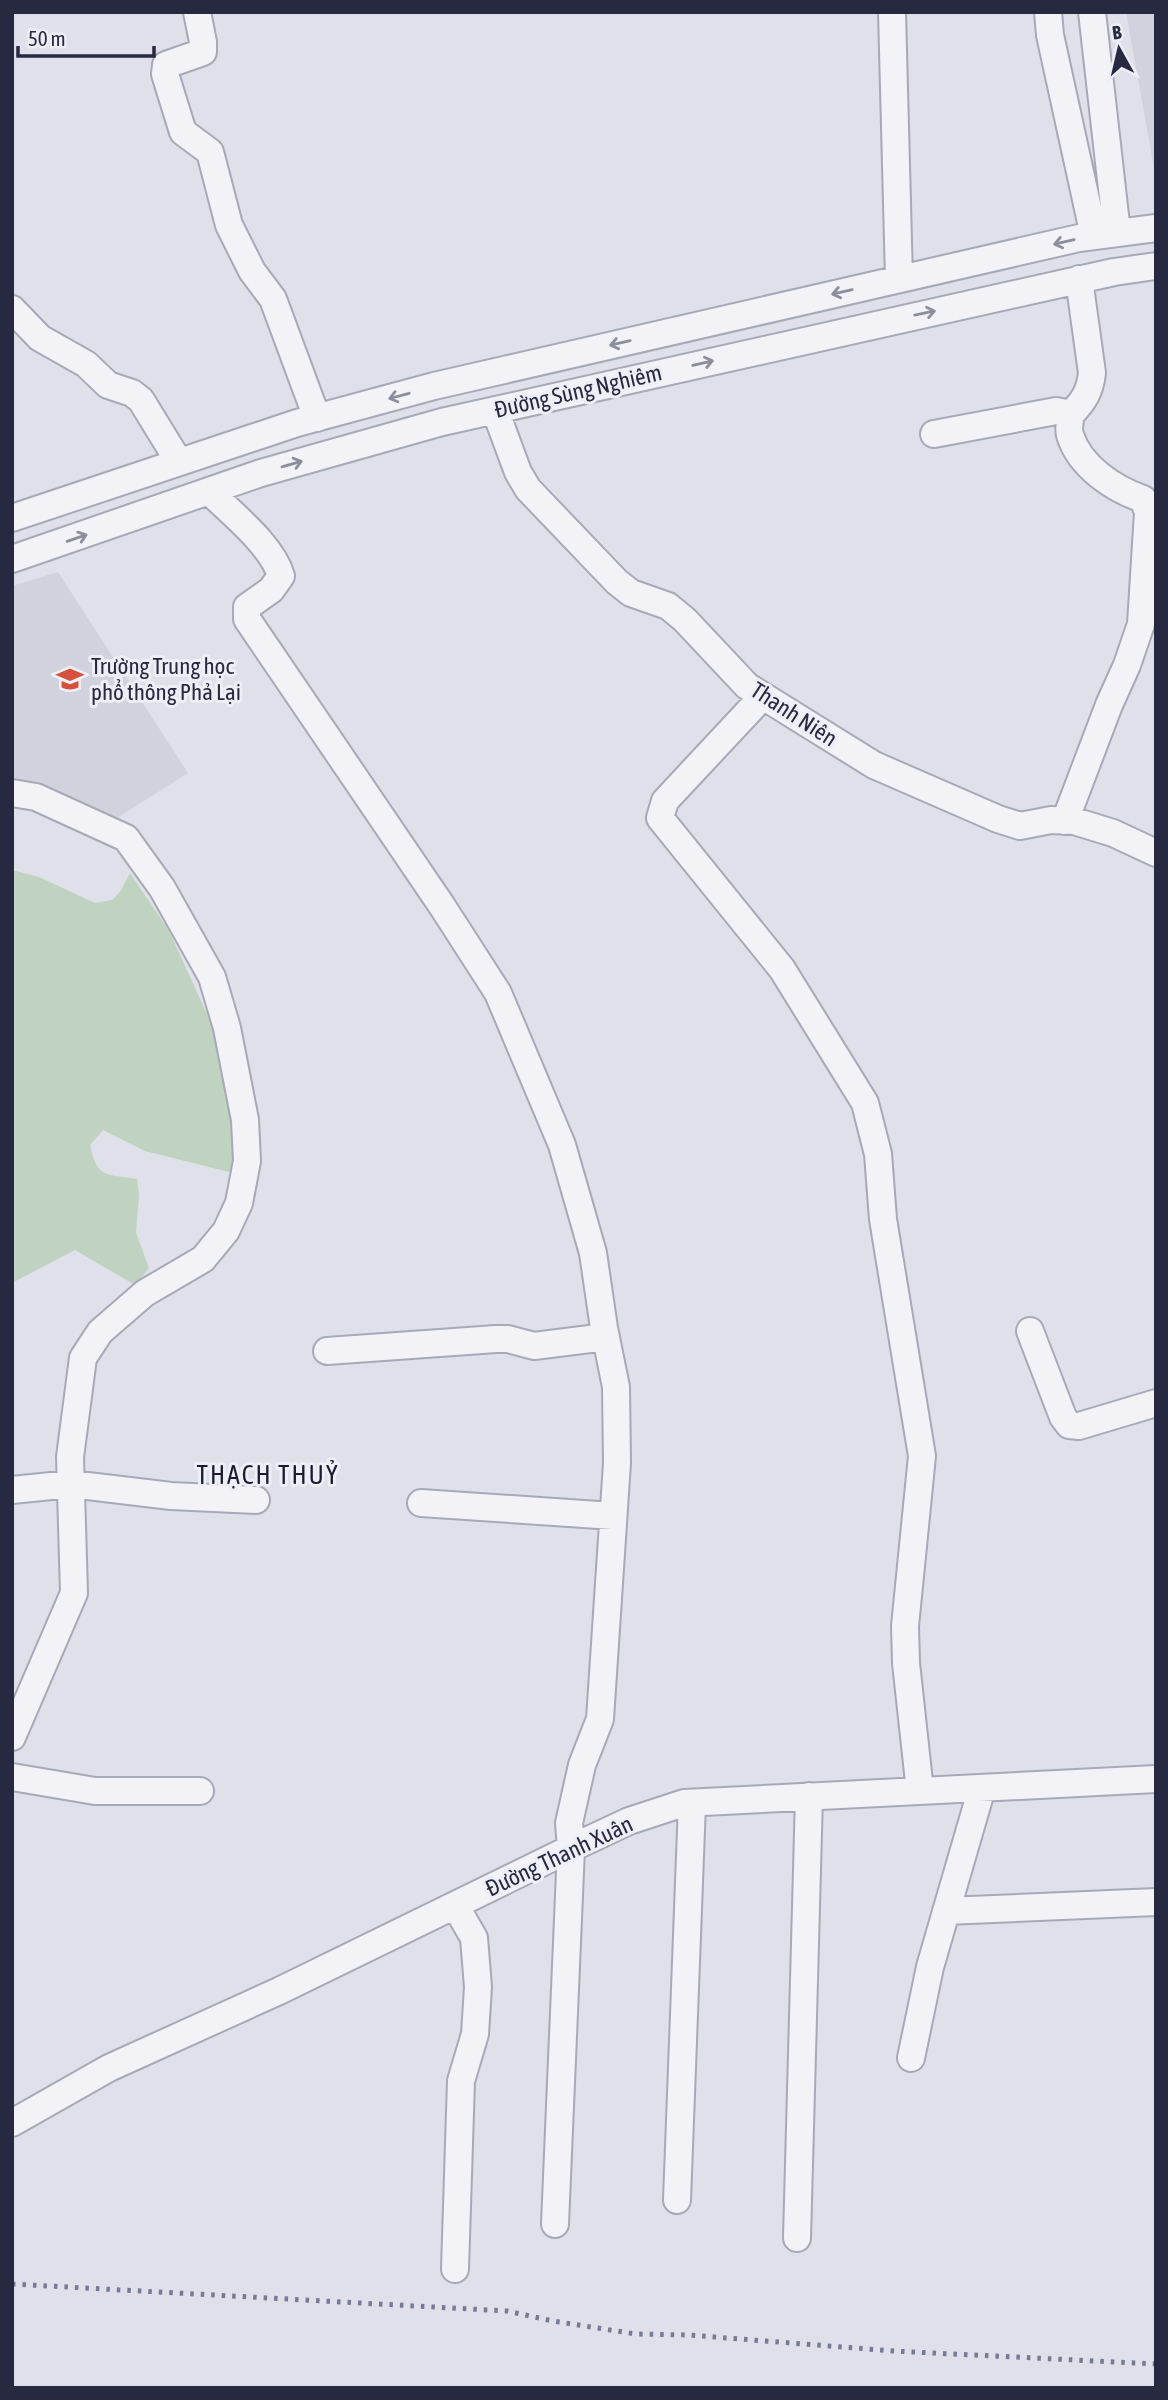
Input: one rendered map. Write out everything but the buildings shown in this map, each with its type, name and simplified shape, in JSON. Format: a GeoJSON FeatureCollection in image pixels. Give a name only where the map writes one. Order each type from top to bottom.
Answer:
{"type":"FeatureCollection","features":[{"type":"Feature","properties":{"kind":"street"},"geometry":{"type":"LineString","coordinates":[[197,12],[203,52],[166,65],[164,74],[183,132],[210,152],[229,225],[252,271],[273,299],[317,418]]}},
{"type":"Feature","properties":{"kind":"street"},"geometry":{"type":"LineString","coordinates":[[892,12],[899,279]]}},
{"type":"Feature","properties":{"kind":"street"},"geometry":{"type":"LineString","coordinates":[[1048,12],[1050,35],[1105,234]]}},
{"type":"Feature","properties":{"kind":"street"},"geometry":{"type":"LineString","coordinates":[[1092,12],[1105,234]]}},
{"type":"Feature","properties":{"kind":"street","name":"Đường Sùng Nghiêm"},"geometry":{"type":"LineString","coordinates":[[12,518],[317,418],[434,386],[899,279],[1105,234],[1156,228]]}},
{"type":"Feature","properties":{"kind":"street","name":"Đường Sùng Nghiêm"},"geometry":{"type":"LineString","coordinates":[[12,559],[344,449],[495,410],[1079,279],[1156,266]]}},
{"type":"Feature","properties":{"kind":"street"},"geometry":{"type":"LineString","coordinates":[[1065,821],[1109,705],[1149,624],[1148,512],[1143,499],[1129,494],[1099,475],[1080,455],[1069,434],[1071,414],[1083,402],[1090,387],[1092,373],[1079,279]]}},
{"type":"Feature","properties":{"kind":"street"},"geometry":{"type":"LineString","coordinates":[[12,309],[40,338],[86,364],[108,385],[132,393],[141,401],[179,462]]}},
{"type":"Feature","properties":{"kind":"street","name":"Thanh Niên"},"geometry":{"type":"LineString","coordinates":[[495,410],[518,471],[528,489],[617,582],[631,593],[668,606],[685,620],[747,686],[874,765],[998,819],[1020,826],[1051,820],[1065,821],[1113,833],[1156,853]]}},
{"type":"Feature","properties":{"kind":"street"},"geometry":{"type":"LineString","coordinates":[[934,434],[1056,411],[1071,414]]}},
{"type":"Feature","properties":{"kind":"street"},"geometry":{"type":"LineString","coordinates":[[209,492],[262,544],[278,566],[281,576],[271,590],[247,607],[247,619],[498,993],[562,1145],[593,1253],[616,1387],[617,1463],[600,1719],[582,1765],[569,1823],[571,1848],[555,2224]]}},
{"type":"Feature","properties":{"kind":"street"},"geometry":{"type":"LineString","coordinates":[[763,696],[665,801],[660,818],[782,969],[865,1103],[878,1154],[883,1219],[922,1457],[905,1626],[906,1663],[920,1791]]}},
{"type":"Feature","properties":{"kind":"street"},"geometry":{"type":"LineString","coordinates":[[12,793],[36,797],[126,838],[162,888],[212,977],[227,1028],[245,1120],[247,1161],[239,1203],[226,1231],[203,1259],[145,1293],[100,1332],[83,1358],[70,1457],[74,1593],[12,1737]]}},
{"type":"Feature","properties":{"kind":"street"},"geometry":{"type":"LineString","coordinates":[[1030,1331],[1069,1425],[1079,1426],[1156,1403]]}},
{"type":"Feature","properties":{"kind":"street"},"geometry":{"type":"LineString","coordinates":[[327,1351],[496,1339],[508,1339],[534,1346],[606,1337]]}},
{"type":"Feature","properties":{"kind":"street"},"geometry":{"type":"LineString","coordinates":[[12,1490],[71,1484],[171,1496],[256,1500]]}},
{"type":"Feature","properties":{"kind":"street"},"geometry":{"type":"LineString","coordinates":[[421,1503],[613,1516]]}},
{"type":"Feature","properties":{"kind":"street"},"geometry":{"type":"LineString","coordinates":[[12,1777],[96,1791],[200,1791]]}},
{"type":"Feature","properties":{"kind":"street","name":"Đường Thanh Xuân"},"geometry":{"type":"LineString","coordinates":[[12,2123],[109,2068],[279,1991],[571,1848],[629,1821],[684,1803],[1156,1779]]}},
{"type":"Feature","properties":{"kind":"street"},"geometry":{"type":"LineString","coordinates":[[911,2058],[930,1968],[982,1788]]}},
{"type":"Feature","properties":{"kind":"street"},"geometry":{"type":"LineString","coordinates":[[797,2238],[809,1796]]}},
{"type":"Feature","properties":{"kind":"street"},"geometry":{"type":"LineString","coordinates":[[677,2200],[692,1803]]}},
{"type":"Feature","properties":{"kind":"street"},"geometry":{"type":"LineString","coordinates":[[946,1911],[1156,1902]]}},
{"type":"Feature","properties":{"kind":"street"},"geometry":{"type":"LineString","coordinates":[[455,1905],[474,1938],[478,1987],[474,2034],[461,2081],[455,2269]]}},
{"type":"Feature","properties":{"kind":"shaded area"},"geometry":{"type":"Polygon","coordinates":[[[1126,12],[1156,12],[1156,179],[1126,12]]]}},
{"type":"Feature","properties":{"kind":"shaded area","name":"Trường Trung học phổ thông Phả Lại"},"geometry":{"type":"Polygon","coordinates":[[[58,572],[188,773],[111,822],[12,785],[12,586],[58,572]]]}},
{"type":"Feature","properties":{"kind":"green space"},"geometry":{"type":"Polygon","coordinates":[[[12,870],[39,877],[95,903],[112,900],[120,892],[130,873],[169,931],[224,1051],[239,1121],[237,1174],[145,1151],[103,1130],[90,1145],[96,1164],[104,1173],[137,1179],[139,1195],[136,1233],[149,1268],[135,1285],[75,1250],[12,1283],[12,870]]]}},
{"type":"Feature","properties":{"kind":"railway"},"geometry":{"type":"LineString","coordinates":[[12,2284],[507,2311],[636,2334],[689,2335],[893,2351],[1156,2364]]}},
{"type":"Feature","properties":{"kind":"place","name":"Trường Trung học phổ thông Phả Lại"},"geometry":{"type":"Point","coordinates":[70,679]}},
{"type":"Feature","properties":{"kind":"district","name":"THẠCH THUỶ"},"geometry":{"type":"Point","coordinates":[268,1475]}}]}
